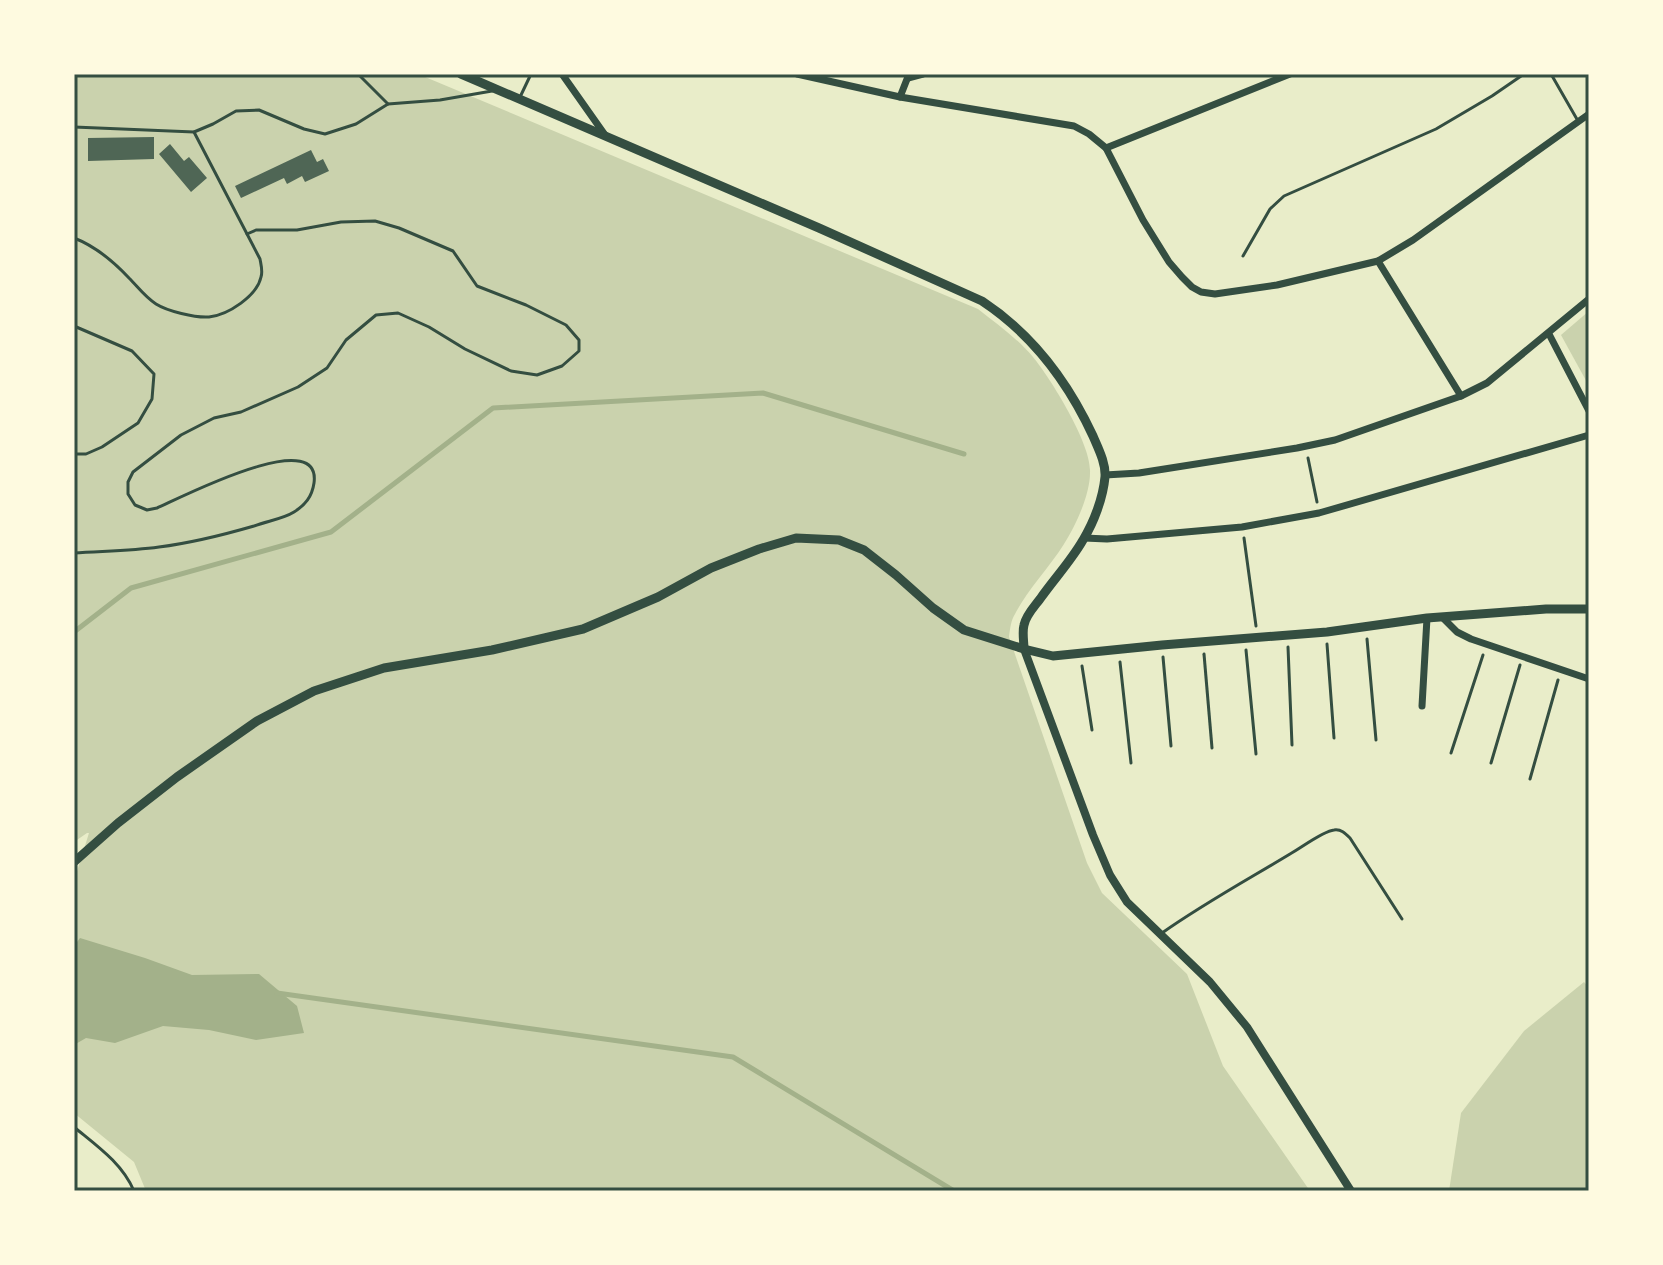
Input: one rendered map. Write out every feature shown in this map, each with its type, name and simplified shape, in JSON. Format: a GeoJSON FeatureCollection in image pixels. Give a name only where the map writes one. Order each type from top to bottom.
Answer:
{"type":"FeatureCollection","features":[{"type":"Feature","properties":{"kind":"main road"},"geometry":{"type":"LineString","coordinates":[[461,74],[982,301],[1027,336],[1079,408],[1103,460],[1105,475],[1097,507],[1084,538],[1030,612],[1024,625],[1024,649]]}},
{"type":"Feature","properties":{"kind":"main road"},"geometry":{"type":"LineString","coordinates":[[74,862],[177,777],[257,721],[314,691],[384,668],[492,650],[583,629],[658,597],[711,568],[796,538],[839,540],[864,550],[964,630],[1053,656],[1327,632],[1427,618],[1589,609]]}},
{"type":"Feature","properties":{"kind":"street"},"geometry":{"type":"LineString","coordinates":[[562,74],[605,135]]}},
{"type":"Feature","properties":{"kind":"street"},"geometry":{"type":"LineString","coordinates":[[797,74],[900,97],[1074,126],[1106,148],[1143,220],[1169,262],[1192,287],[1215,294],[1277,285],[1378,261],[1413,240],[1589,114]]}},
{"type":"Feature","properties":{"kind":"street"},"geometry":{"type":"LineString","coordinates":[[900,97],[909,76],[923,74]]}},
{"type":"Feature","properties":{"kind":"street"},"geometry":{"type":"LineString","coordinates":[[1106,148],[1290,74]]}},
{"type":"Feature","properties":{"kind":"street"},"geometry":{"type":"LineString","coordinates":[[1378,261],[1461,396]]}},
{"type":"Feature","properties":{"kind":"street"},"geometry":{"type":"LineString","coordinates":[[1105,475],[1139,473],[1335,440],[1461,396],[1487,383],[1589,299]]}},
{"type":"Feature","properties":{"kind":"street"},"geometry":{"type":"LineString","coordinates":[[1549,334],[1589,411]]}},
{"type":"Feature","properties":{"kind":"street"},"geometry":{"type":"LineString","coordinates":[[1084,538],[1107,539],[1242,527],[1319,513],[1589,435]]}},
{"type":"Feature","properties":{"kind":"street"},"geometry":{"type":"LineString","coordinates":[[1422,706],[1427,618]]}},
{"type":"Feature","properties":{"kind":"street"},"geometry":{"type":"LineString","coordinates":[[1443,618],[1457,632],[1589,679]]}},
{"type":"Feature","properties":{"kind":"street"},"geometry":{"type":"LineString","coordinates":[[1024,649],[1110,875],[1127,902],[1210,982],[1247,1027],[1351,1191]]}},
{"type":"Feature","properties":{"kind":"lane"},"geometry":{"type":"LineString","coordinates":[[358,74],[388,104]]}},
{"type":"Feature","properties":{"kind":"lane"},"geometry":{"type":"LineString","coordinates":[[519,99],[531,74]]}},
{"type":"Feature","properties":{"kind":"lane"},"geometry":{"type":"LineString","coordinates":[[1243,256],[1270,209],[1284,196],[1436,129],[1524,74]]}},
{"type":"Feature","properties":{"kind":"lane"},"geometry":{"type":"LineString","coordinates":[[1551,74],[1578,121]]}},
{"type":"Feature","properties":{"kind":"lane"},"geometry":{"type":"LineString","coordinates":[[74,127],[194,132],[236,111],[259,110],[304,129],[325,134],[356,124],[388,104],[440,100],[497,90]]}},
{"type":"Feature","properties":{"kind":"lane"},"geometry":{"type":"LineString","coordinates":[[74,238],[101,253],[145,296],[168,310],[210,317],[244,300],[257,287],[263,274],[260,259],[194,132]]}},
{"type":"Feature","properties":{"kind":"lane"},"geometry":{"type":"LineString","coordinates":[[74,553],[157,548],[193,541],[291,514],[307,502],[314,476],[303,461],[291,459],[274,461],[147,510],[135,505],[128,494],[128,482],[133,472],[181,435],[214,418],[241,412],[298,387],[327,368],[346,340],[376,315],[398,313],[511,371],[537,375],[562,366],[579,351],[579,340],[566,325],[477,286],[453,251],[399,228],[375,221],[341,222],[297,230],[256,230],[247,234]]}},
{"type":"Feature","properties":{"kind":"lane"},"geometry":{"type":"LineString","coordinates":[[74,326],[132,351],[154,374],[152,399],[138,423],[102,447],[86,454],[74,454]]}},
{"type":"Feature","properties":{"kind":"lane"},"geometry":{"type":"LineString","coordinates":[[1161,933],[1330,830],[1344,831],[1350,838],[1402,919]]}},
{"type":"Feature","properties":{"kind":"lane"},"geometry":{"type":"LineString","coordinates":[[74,1127],[118,1164],[134,1191]]}},
{"type":"Feature","properties":{"kind":"path"},"geometry":{"type":"LineString","coordinates":[[1306,446],[1319,513]]}},
{"type":"Feature","properties":{"kind":"path"},"geometry":{"type":"LineString","coordinates":[[1242,527],[1257,638]]}},
{"type":"Feature","properties":{"kind":"path"},"geometry":{"type":"LineString","coordinates":[[1366,627],[1376,740]]}},
{"type":"Feature","properties":{"kind":"path"},"geometry":{"type":"LineString","coordinates":[[1327,632],[1334,738]]}},
{"type":"Feature","properties":{"kind":"path"},"geometry":{"type":"LineString","coordinates":[[1287,635],[1292,745]]}},
{"type":"Feature","properties":{"kind":"path"},"geometry":{"type":"LineString","coordinates":[[1244,638],[1256,754]]}},
{"type":"Feature","properties":{"kind":"path"},"geometry":{"type":"LineString","coordinates":[[1203,642],[1212,748]]}},
{"type":"Feature","properties":{"kind":"path"},"geometry":{"type":"LineString","coordinates":[[1451,753],[1486,644]]}},
{"type":"Feature","properties":{"kind":"path"},"geometry":{"type":"LineString","coordinates":[[1162,645],[1171,746]]}},
{"type":"Feature","properties":{"kind":"path"},"geometry":{"type":"LineString","coordinates":[[1119,650],[1131,763]]}},
{"type":"Feature","properties":{"kind":"path"},"geometry":{"type":"LineString","coordinates":[[1080,654],[1092,730]]}},
{"type":"Feature","properties":{"kind":"path"},"geometry":{"type":"LineString","coordinates":[[1491,763],[1522,657]]}},
{"type":"Feature","properties":{"kind":"path"},"geometry":{"type":"LineString","coordinates":[[1530,779],[1561,668]]}},
{"type":"Feature","properties":{"kind":"shaded area"},"geometry":{"type":"Polygon","coordinates":[[[74,74],[418,74],[978,309],[1014,337],[1033,357],[1059,395],[1084,444],[1090,470],[1085,499],[1073,528],[1020,605],[1009,637],[1087,863],[1102,893],[1187,974],[1223,1066],[1310,1191],[146,1191],[134,1162],[74,1113],[74,881],[89,833],[74,842],[74,74]]]}},
{"type":"Feature","properties":{"kind":"shaded area"},"geometry":{"type":"Polygon","coordinates":[[[1589,311],[1589,386],[1561,335],[1589,311]]]}},
{"type":"Feature","properties":{"kind":"shaded area"},"geometry":{"type":"Polygon","coordinates":[[[80,938],[192,975],[259,974],[297,1006],[304,1033],[256,1040],[209,1030],[163,1026],[115,1043],[86,1038],[74,1045],[74,946],[80,938]]]}},
{"type":"Feature","properties":{"kind":"shaded area"},"geometry":{"type":"Polygon","coordinates":[[[1584,982],[1589,988],[1589,1191],[1449,1191],[1461,1113],[1524,1031],[1584,982]]]}},
{"type":"Feature","properties":{"kind":"building"},"geometry":{"type":"Polygon","coordinates":[[[154,137],[154,159],[88,161],[88,138],[154,137]]]}},
{"type":"Feature","properties":{"kind":"building"},"geometry":{"type":"Polygon","coordinates":[[[170,144],[184,161],[189,157],[207,178],[191,192],[159,154],[170,144]]]}},
{"type":"Feature","properties":{"kind":"building"},"geometry":{"type":"Polygon","coordinates":[[[311,150],[317,162],[323,159],[329,171],[305,182],[302,176],[287,184],[284,178],[241,198],[235,186],[311,150]]]}},
{"type":"Feature","properties":{"kind":"waterway"},"geometry":{"type":"LineString","coordinates":[[74,632],[131,588],[331,532],[493,408],[763,393],[964,454]]}},
{"type":"Feature","properties":{"kind":"waterway"},"geometry":{"type":"LineString","coordinates":[[277,993],[733,1057],[954,1191]]}}]}
